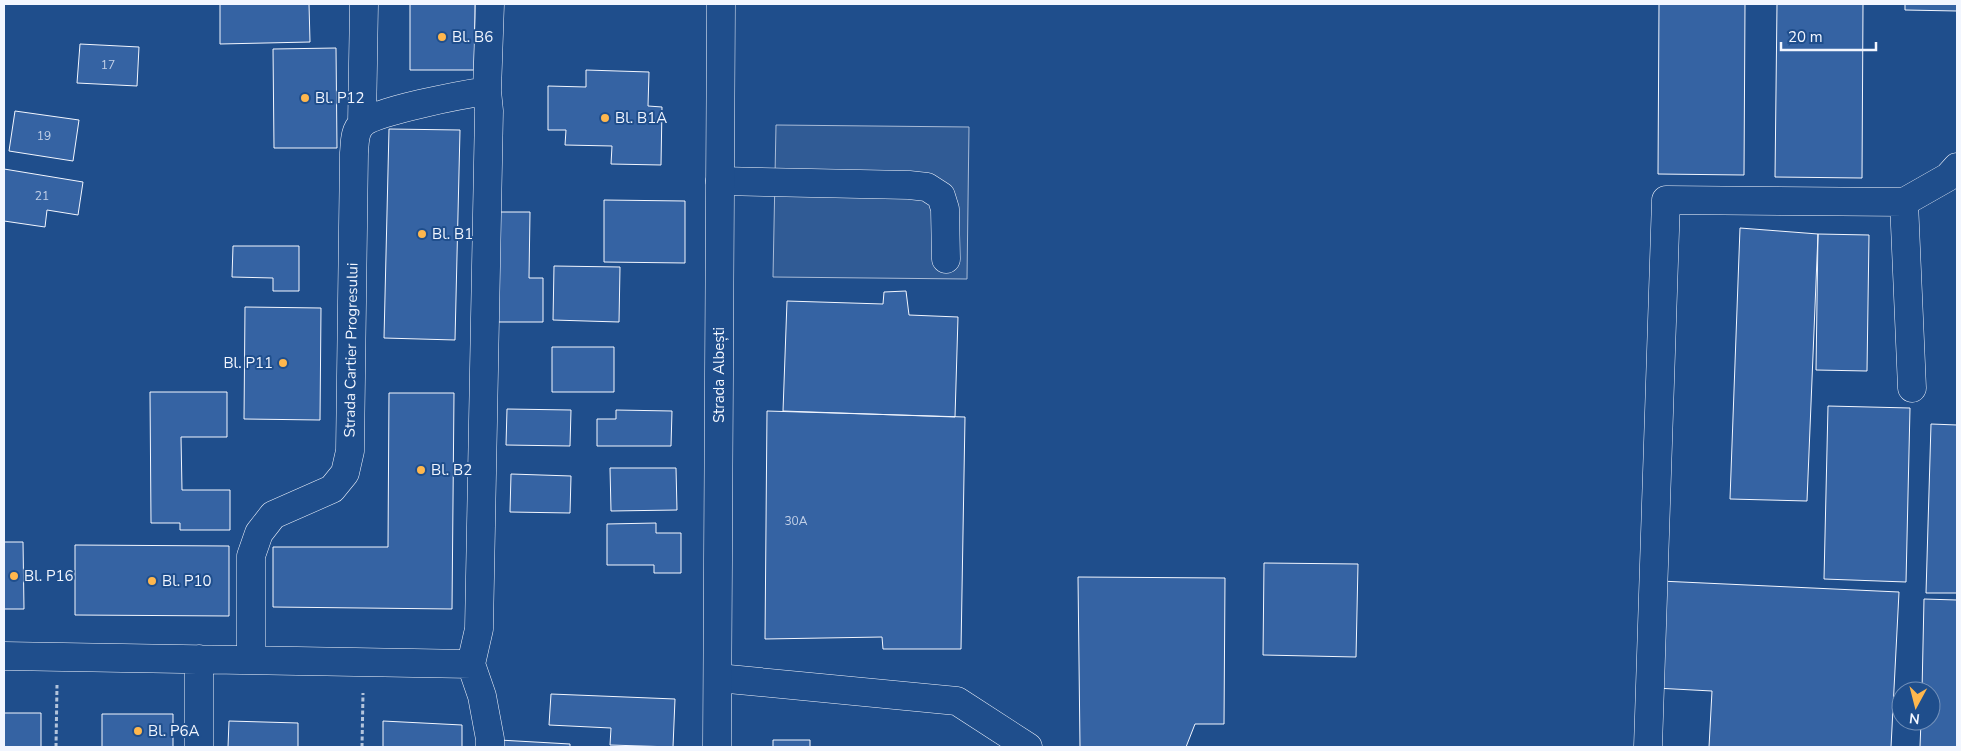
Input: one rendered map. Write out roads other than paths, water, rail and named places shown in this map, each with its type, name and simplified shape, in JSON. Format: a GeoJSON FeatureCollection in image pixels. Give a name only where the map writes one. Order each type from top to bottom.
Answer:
{"type":"FeatureCollection","features":[{"type":"Feature","properties":{"kind":"street","name":"Strada Cartier Progresului"},"geometry":{"type":"LineString","coordinates":[[251,660],[251,556],[259,533],[273,515],[332,489],[345,473],[350,451],[354,153],[356,131],[362,123],[364,4]]}},
{"type":"Feature","properties":{"kind":"street"},"geometry":{"type":"LineString","coordinates":[[490,4],[478,629],[471,664],[482,696],[490,747]]}},
{"type":"Feature","properties":{"kind":"street","name":"Strada Albești"},"geometry":{"type":"LineString","coordinates":[[717,747],[721,4]]}},
{"type":"Feature","properties":{"kind":"street"},"geometry":{"type":"LineString","coordinates":[[362,123],[383,113],[471,93],[487,92]]}},
{"type":"Feature","properties":{"kind":"street"},"geometry":{"type":"LineString","coordinates":[[1648,747],[1666,200],[1904,202],[1948,177],[1957,167]]}},
{"type":"Feature","properties":{"kind":"street"},"geometry":{"type":"LineString","coordinates":[[720,181],[928,187],[941,196],[945,209],[946,259]]}},
{"type":"Feature","properties":{"kind":"street"},"geometry":{"type":"LineString","coordinates":[[1904,202],[1912,388]]}},
{"type":"Feature","properties":{"kind":"street"},"geometry":{"type":"LineString","coordinates":[[4,656],[471,664]]}},
{"type":"Feature","properties":{"kind":"street"},"geometry":{"type":"LineString","coordinates":[[199,659],[199,747]]}},
{"type":"Feature","properties":{"kind":"street"},"geometry":{"type":"LineString","coordinates":[[718,678],[957,701],[1028,747]]}},
{"type":"Feature","properties":{"kind":"place","name":"Bl. B6"},"geometry":{"type":"Point","coordinates":[442,37]}},
{"type":"Feature","properties":{"kind":"place","name":"Bl. P12"},"geometry":{"type":"Point","coordinates":[305,98]}},
{"type":"Feature","properties":{"kind":"place","name":"Bl. B1A"},"geometry":{"type":"Point","coordinates":[605,118]}},
{"type":"Feature","properties":{"kind":"place","name":"Bl. B1"},"geometry":{"type":"Point","coordinates":[422,234]}},
{"type":"Feature","properties":{"kind":"place","name":"Bl. P11"},"geometry":{"type":"Point","coordinates":[283,363]}},
{"type":"Feature","properties":{"kind":"place","name":"Bl. B2"},"geometry":{"type":"Point","coordinates":[421,470]}},
{"type":"Feature","properties":{"kind":"place","name":"Bl. P16"},"geometry":{"type":"Point","coordinates":[14,576]}},
{"type":"Feature","properties":{"kind":"place","name":"Bl. P10"},"geometry":{"type":"Point","coordinates":[152,581]}},
{"type":"Feature","properties":{"kind":"place","name":"Bl. P6A"},"geometry":{"type":"Point","coordinates":[138,731]}}]}
